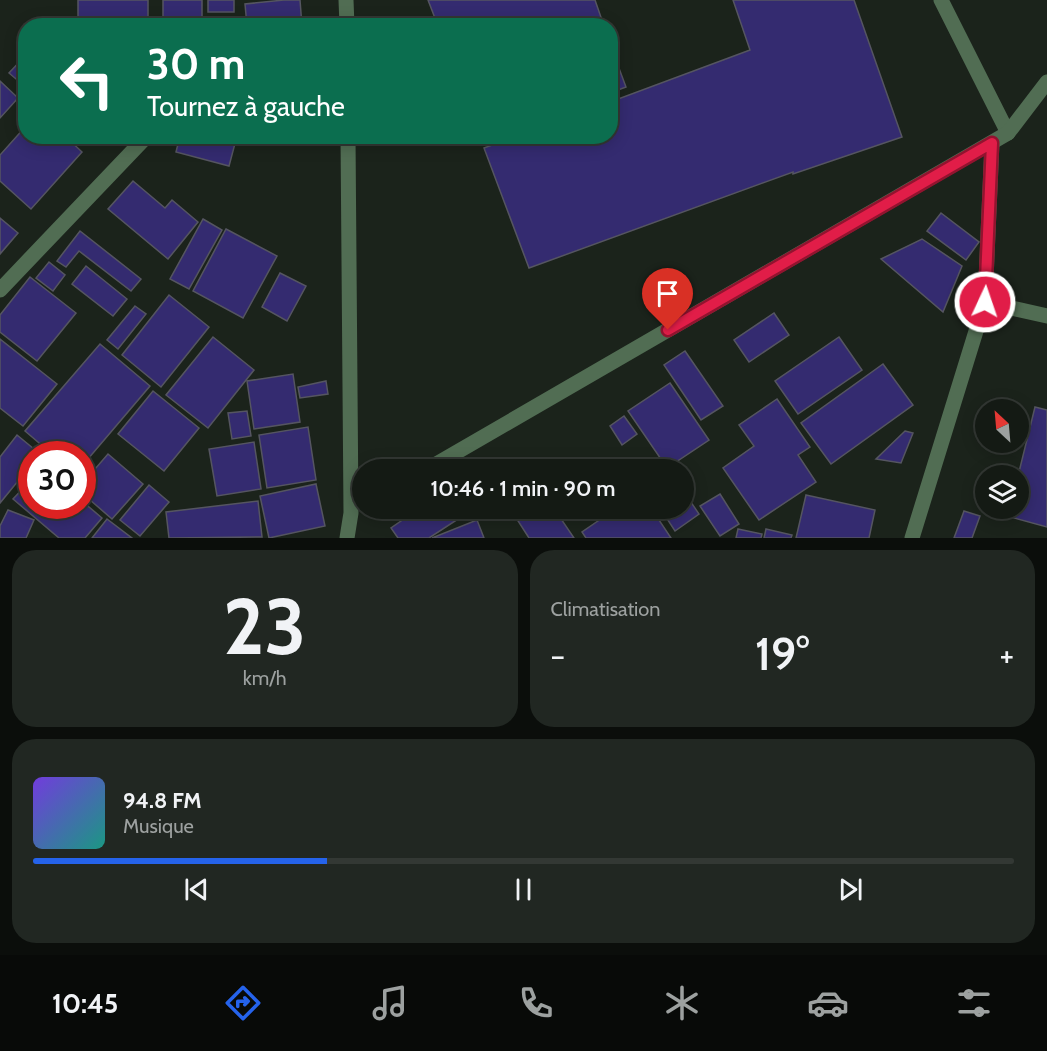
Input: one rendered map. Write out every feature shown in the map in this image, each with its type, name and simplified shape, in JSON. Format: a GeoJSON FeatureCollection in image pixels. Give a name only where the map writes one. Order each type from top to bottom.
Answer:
{"type":"FeatureCollection","features":[{"type":"Feature","properties":{"kind":"street"},"geometry":{"type":"LineString","coordinates":[[346,0],[347,18]]}},
{"type":"Feature","properties":{"kind":"street"},"geometry":{"type":"LineString","coordinates":[[941,0],[1008,133]]}},
{"type":"Feature","properties":{"kind":"street"},"geometry":{"type":"LineString","coordinates":[[445,459],[1008,133],[1047,82]]}},
{"type":"Feature","properties":{"kind":"street"},"geometry":{"type":"LineString","coordinates":[[912,538],[985,302],[992,143]]}},
{"type":"Feature","properties":{"kind":"street"},"geometry":{"type":"LineString","coordinates":[[0,290],[139,144]]}},
{"type":"Feature","properties":{"kind":"street"},"geometry":{"type":"LineString","coordinates":[[348,144],[356,459]]}},
{"type":"Feature","properties":{"kind":"street"},"geometry":{"type":"LineString","coordinates":[[985,302],[1047,316]]}},
{"type":"Feature","properties":{"kind":"street"},"geometry":{"type":"LineString","coordinates":[[347,538],[354,519]]}},
{"type":"Feature","properties":{"kind":"building"},"geometry":{"type":"Polygon","coordinates":[[[78,0],[148,0],[148,18],[78,18],[78,0]]]}},
{"type":"Feature","properties":{"kind":"building"},"geometry":{"type":"Polygon","coordinates":[[[163,0],[202,0],[202,18],[163,18],[163,0]]]}},
{"type":"Feature","properties":{"kind":"building"},"geometry":{"type":"Polygon","coordinates":[[[208,0],[234,0],[234,12],[208,12],[208,0]]]}},
{"type":"Feature","properties":{"kind":"building"},"geometry":{"type":"Polygon","coordinates":[[[300,0],[301,18],[246,18],[245,4],[300,0]]]}},
{"type":"Feature","properties":{"kind":"building"},"geometry":{"type":"Polygon","coordinates":[[[428,0],[595,0],[601,18],[435,18],[428,0]]]}},
{"type":"Feature","properties":{"kind":"building"},"geometry":{"type":"Polygon","coordinates":[[[733,0],[854,0],[902,137],[793,174],[793,172],[529,268],[484,148],[495,144],[618,144],[618,99],[750,50],[733,0]]]}},
{"type":"Feature","properties":{"kind":"building"},"geometry":{"type":"Polygon","coordinates":[[[18,63],[18,81],[9,73],[18,63]]]}},
{"type":"Feature","properties":{"kind":"building"},"geometry":{"type":"Polygon","coordinates":[[[618,66],[626,87],[618,90],[618,66]]]}},
{"type":"Feature","properties":{"kind":"building"},"geometry":{"type":"Polygon","coordinates":[[[0,81],[18,98],[0,118],[0,81]]]}},
{"type":"Feature","properties":{"kind":"building"},"geometry":{"type":"Polygon","coordinates":[[[18,135],[18,144],[74,144],[82,152],[31,209],[0,181],[0,155],[18,135]]]}},
{"type":"Feature","properties":{"kind":"building"},"geometry":{"type":"Polygon","coordinates":[[[178,144],[235,144],[229,166],[176,152],[178,144]]]}},
{"type":"Feature","properties":{"kind":"building"},"geometry":{"type":"Polygon","coordinates":[[[133,181],[165,208],[172,200],[198,222],[168,259],[108,209],[133,181]]]}},
{"type":"Feature","properties":{"kind":"building"},"geometry":{"type":"Polygon","coordinates":[[[941,213],[979,242],[966,260],[927,231],[941,213]]]}},
{"type":"Feature","properties":{"kind":"building"},"geometry":{"type":"Polygon","coordinates":[[[0,218],[18,233],[0,254],[0,218]]]}},
{"type":"Feature","properties":{"kind":"building"},"geometry":{"type":"Polygon","coordinates":[[[203,219],[222,230],[189,289],[170,279],[203,219]]]}},
{"type":"Feature","properties":{"kind":"building"},"geometry":{"type":"Polygon","coordinates":[[[226,229],[277,256],[243,318],[193,291],[226,229]]]}},
{"type":"Feature","properties":{"kind":"building"},"geometry":{"type":"Polygon","coordinates":[[[80,231],[141,279],[131,291],[79,251],[66,267],[57,261],[80,231]]]}},
{"type":"Feature","properties":{"kind":"building"},"geometry":{"type":"Polygon","coordinates":[[[922,239],[962,266],[943,312],[881,259],[922,239]]]}},
{"type":"Feature","properties":{"kind":"building"},"geometry":{"type":"Polygon","coordinates":[[[49,262],[65,275],[53,291],[36,278],[49,262]]]}},
{"type":"Feature","properties":{"kind":"building"},"geometry":{"type":"Polygon","coordinates":[[[86,266],[127,299],[113,316],[72,284],[86,266]]]}},
{"type":"Feature","properties":{"kind":"building"},"geometry":{"type":"Polygon","coordinates":[[[280,273],[306,286],[287,321],[262,307],[280,273]]]}},
{"type":"Feature","properties":{"kind":"building"},"geometry":{"type":"Polygon","coordinates":[[[30,277],[76,313],[37,361],[0,332],[0,315],[30,277]]]}},
{"type":"Feature","properties":{"kind":"building"},"geometry":{"type":"Polygon","coordinates":[[[169,295],[209,327],[161,387],[122,355],[169,295]]]}},
{"type":"Feature","properties":{"kind":"building"},"geometry":{"type":"Polygon","coordinates":[[[135,306],[146,314],[118,349],[107,340],[135,306]]]}},
{"type":"Feature","properties":{"kind":"building"},"geometry":{"type":"Polygon","coordinates":[[[774,313],[789,335],[749,362],[734,340],[774,313]]]}},
{"type":"Feature","properties":{"kind":"building"},"geometry":{"type":"Polygon","coordinates":[[[213,337],[254,370],[208,428],[166,395],[213,337]]]}},
{"type":"Feature","properties":{"kind":"building"},"geometry":{"type":"Polygon","coordinates":[[[839,337],[862,370],[798,414],[775,381],[839,337]]]}},
{"type":"Feature","properties":{"kind":"building"},"geometry":{"type":"Polygon","coordinates":[[[0,339],[57,384],[23,426],[0,408],[0,339]]]}},
{"type":"Feature","properties":{"kind":"building"},"geometry":{"type":"Polygon","coordinates":[[[100,344],[150,386],[96,450],[96,441],[37,441],[25,431],[100,344]]]}},
{"type":"Feature","properties":{"kind":"building"},"geometry":{"type":"Polygon","coordinates":[[[685,351],[723,406],[701,420],[664,365],[685,351]]]}},
{"type":"Feature","properties":{"kind":"building"},"geometry":{"type":"Polygon","coordinates":[[[883,364],[913,405],[831,464],[801,423],[883,364]]]}},
{"type":"Feature","properties":{"kind":"building"},"geometry":{"type":"Polygon","coordinates":[[[293,374],[300,422],[254,429],[247,381],[293,374]]]}},
{"type":"Feature","properties":{"kind":"building"},"geometry":{"type":"Polygon","coordinates":[[[326,381],[328,394],[300,398],[298,387],[326,381]]]}},
{"type":"Feature","properties":{"kind":"building"},"geometry":{"type":"Polygon","coordinates":[[[670,383],[709,440],[680,459],[661,459],[628,411],[670,383]]]}},
{"type":"Feature","properties":{"kind":"building"},"geometry":{"type":"Polygon","coordinates":[[[153,391],[199,428],[164,471],[118,434],[153,391]]]}},
{"type":"Feature","properties":{"kind":"building"},"geometry":{"type":"Polygon","coordinates":[[[777,399],[810,447],[798,455],[816,482],[759,520],[723,468],[754,446],[739,425],[777,399]]]}},
{"type":"Feature","properties":{"kind":"building"},"geometry":{"type":"Polygon","coordinates":[[[1035,407],[1047,410],[1047,527],[1018,519],[1029,519],[1029,465],[1021,465],[1024,453],[1029,453],[1029,431],[1035,407]]]}},
{"type":"Feature","properties":{"kind":"building"},"geometry":{"type":"Polygon","coordinates":[[[247,411],[251,436],[232,439],[228,413],[247,411]]]}},
{"type":"Feature","properties":{"kind":"building"},"geometry":{"type":"Polygon","coordinates":[[[624,416],[637,434],[622,445],[610,426],[624,416]]]}},
{"type":"Feature","properties":{"kind":"building"},"geometry":{"type":"Polygon","coordinates":[[[308,427],[316,480],[267,488],[259,435],[308,427]]]}},
{"type":"Feature","properties":{"kind":"building"},"geometry":{"type":"Polygon","coordinates":[[[905,431],[913,433],[901,463],[876,459],[905,431]]]}},
{"type":"Feature","properties":{"kind":"building"},"geometry":{"type":"Polygon","coordinates":[[[17,435],[24,441],[18,441],[18,481],[0,503],[0,457],[17,435]]]}},
{"type":"Feature","properties":{"kind":"building"},"geometry":{"type":"Polygon","coordinates":[[[254,442],[261,489],[217,496],[209,449],[254,442]]]}},
{"type":"Feature","properties":{"kind":"building"},"geometry":{"type":"Polygon","coordinates":[[[108,454],[143,484],[112,519],[96,505],[96,468],[108,454]]]}},
{"type":"Feature","properties":{"kind":"building"},"geometry":{"type":"Polygon","coordinates":[[[316,484],[325,526],[269,538],[260,496],[316,484]]]}},
{"type":"Feature","properties":{"kind":"building"},"geometry":{"type":"Polygon","coordinates":[[[149,485],[169,502],[140,536],[120,520],[149,485]]]}},
{"type":"Feature","properties":{"kind":"building"},"geometry":{"type":"Polygon","coordinates":[[[18,494],[18,503],[13,499],[18,494]]]}},
{"type":"Feature","properties":{"kind":"building"},"geometry":{"type":"Polygon","coordinates":[[[720,494],[739,524],[720,536],[700,506],[720,494]]]}},
{"type":"Feature","properties":{"kind":"building"},"geometry":{"type":"Polygon","coordinates":[[[806,495],[875,510],[869,538],[796,538],[806,495]]]}},
{"type":"Feature","properties":{"kind":"building"},"geometry":{"type":"Polygon","coordinates":[[[258,501],[262,537],[169,538],[166,512],[258,501]]]}},
{"type":"Feature","properties":{"kind":"building"},"geometry":{"type":"Polygon","coordinates":[[[694,507],[699,514],[694,518],[694,507]]]}},
{"type":"Feature","properties":{"kind":"building"},"geometry":{"type":"Polygon","coordinates":[[[8,510],[18,514],[18,519],[34,520],[26,538],[0,538],[0,526],[8,510]]]}},
{"type":"Feature","properties":{"kind":"building"},"geometry":{"type":"Polygon","coordinates":[[[964,511],[975,514],[975,519],[979,519],[972,538],[954,538],[964,511]]]}},
{"type":"Feature","properties":{"kind":"building"},"geometry":{"type":"Polygon","coordinates":[[[96,513],[102,518],[85,538],[59,538],[37,519],[96,519],[96,513]]]}},
{"type":"Feature","properties":{"kind":"building"},"geometry":{"type":"Polygon","coordinates":[[[107,519],[132,538],[92,538],[107,519]]]}},
{"type":"Feature","properties":{"kind":"building"},"geometry":{"type":"Polygon","coordinates":[[[404,519],[458,519],[429,538],[398,538],[391,528],[404,519]]]}},
{"type":"Feature","properties":{"kind":"building"},"geometry":{"type":"Polygon","coordinates":[[[517,519],[561,519],[574,538],[529,538],[517,519]]]}},
{"type":"Feature","properties":{"kind":"building"},"geometry":{"type":"Polygon","coordinates":[[[601,519],[658,519],[671,538],[586,538],[582,532],[601,519]]]}},
{"type":"Feature","properties":{"kind":"building"},"geometry":{"type":"Polygon","coordinates":[[[667,519],[692,519],[675,531],[667,519]]]}},
{"type":"Feature","properties":{"kind":"building"},"geometry":{"type":"Polygon","coordinates":[[[477,520],[484,538],[432,538],[477,520]]]}},
{"type":"Feature","properties":{"kind":"building"},"geometry":{"type":"Polygon","coordinates":[[[738,529],[762,534],[761,538],[736,538],[738,529]]]}},
{"type":"Feature","properties":{"kind":"building"},"geometry":{"type":"Polygon","coordinates":[[[766,529],[792,535],[791,538],[764,538],[766,529]]]}},
{"type":"Feature","properties":{"kind":"route"},"geometry":{"type":"LineString","coordinates":[[668,330],[992,143],[985,302]]}}]}
